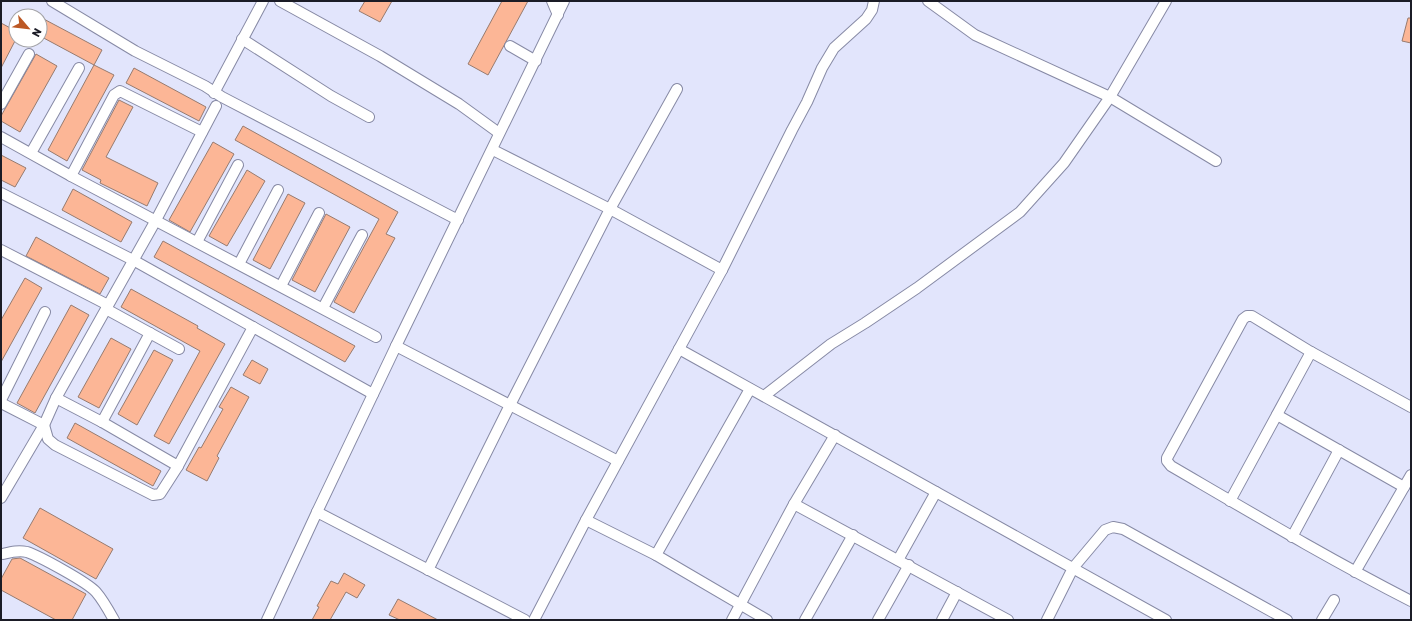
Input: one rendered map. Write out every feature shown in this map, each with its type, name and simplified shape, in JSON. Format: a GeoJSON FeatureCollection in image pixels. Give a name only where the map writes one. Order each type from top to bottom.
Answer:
{"type":"FeatureCollection","features":[{"type":"Feature","properties":{"kind":"street"},"geometry":{"type":"LineString","coordinates":[[52,1],[135,51],[205,86],[458,220]]}},
{"type":"Feature","properties":{"kind":"street"},"geometry":{"type":"LineString","coordinates":[[214,92],[263,1]]}},
{"type":"Feature","properties":{"kind":"street"},"geometry":{"type":"LineString","coordinates":[[280,1],[380,56],[459,104],[499,133]]}},
{"type":"Feature","properties":{"kind":"street"},"geometry":{"type":"LineString","coordinates":[[552,1],[558,15]]}},
{"type":"Feature","properties":{"kind":"street"},"geometry":{"type":"LineString","coordinates":[[267,620],[396,346],[493,150],[499,133],[536,61],[564,1]]}},
{"type":"Feature","properties":{"kind":"street"},"geometry":{"type":"LineString","coordinates":[[534,620],[586,520],[722,270],[807,102],[822,68],[834,48],[866,19],[872,10],[874,1]]}},
{"type":"Feature","properties":{"kind":"street"},"geometry":{"type":"LineString","coordinates":[[928,1],[975,35],[1110,97],[1216,161]]}},
{"type":"Feature","properties":{"kind":"street"},"geometry":{"type":"LineString","coordinates":[[764,396],[831,344],[917,288],[1020,212],[1064,164],[1110,97],[1166,1]]}},
{"type":"Feature","properties":{"kind":"street"},"geometry":{"type":"LineString","coordinates":[[242,39],[331,96],[369,117]]}},
{"type":"Feature","properties":{"kind":"street"},"geometry":{"type":"LineString","coordinates":[[510,46],[536,61]]}},
{"type":"Feature","properties":{"kind":"street"},"geometry":{"type":"LineString","coordinates":[[1,104],[29,54]]}},
{"type":"Feature","properties":{"kind":"street"},"geometry":{"type":"LineString","coordinates":[[31,153],[79,68]]}},
{"type":"Feature","properties":{"kind":"street"},"geometry":{"type":"LineString","coordinates":[[428,570],[610,209],[677,89]]}},
{"type":"Feature","properties":{"kind":"street"},"geometry":{"type":"LineString","coordinates":[[71,176],[114,95],[120,90],[202,132]]}},
{"type":"Feature","properties":{"kind":"street"},"geometry":{"type":"LineString","coordinates":[[1,498],[44,425],[56,398],[156,220],[216,106]]}},
{"type":"Feature","properties":{"kind":"street"},"geometry":{"type":"LineString","coordinates":[[1,137],[71,176],[376,337]]}},
{"type":"Feature","properties":{"kind":"street"},"geometry":{"type":"LineString","coordinates":[[493,150],[610,209],[722,270]]}},
{"type":"Feature","properties":{"kind":"street"},"geometry":{"type":"LineString","coordinates":[[197,242],[238,165]]}},
{"type":"Feature","properties":{"kind":"street"},"geometry":{"type":"LineString","coordinates":[[239,264],[278,190]]}},
{"type":"Feature","properties":{"kind":"street"},"geometry":{"type":"LineString","coordinates":[[1,193],[133,260],[373,394]]}},
{"type":"Feature","properties":{"kind":"street"},"geometry":{"type":"LineString","coordinates":[[281,286],[319,213]]}},
{"type":"Feature","properties":{"kind":"street"},"geometry":{"type":"LineString","coordinates":[[323,308],[362,235]]}},
{"type":"Feature","properties":{"kind":"street"},"geometry":{"type":"LineString","coordinates":[[1,250],[107,307],[179,349]]}},
{"type":"Feature","properties":{"kind":"street"},"geometry":{"type":"LineString","coordinates":[[45,312],[1,401],[44,425],[48,439],[55,445],[153,495],[160,494],[178,466],[253,327]]}},
{"type":"Feature","properties":{"kind":"street"},"geometry":{"type":"LineString","coordinates":[[1411,407],[1311,352],[1252,316],[1247,316],[1243,319],[1167,458],[1170,466],[1292,537],[1411,601]]}},
{"type":"Feature","properties":{"kind":"street"},"geometry":{"type":"LineString","coordinates":[[102,422],[150,333]]}},
{"type":"Feature","properties":{"kind":"street"},"geometry":{"type":"LineString","coordinates":[[396,346],[618,461]]}},
{"type":"Feature","properties":{"kind":"street"},"geometry":{"type":"LineString","coordinates":[[678,349],[1166,620]]}},
{"type":"Feature","properties":{"kind":"street"},"geometry":{"type":"LineString","coordinates":[[1230,501],[1311,352]]}},
{"type":"Feature","properties":{"kind":"street"},"geometry":{"type":"LineString","coordinates":[[656,555],[750,389]]}},
{"type":"Feature","properties":{"kind":"street"},"geometry":{"type":"LineString","coordinates":[[56,398],[102,422],[178,466]]}},
{"type":"Feature","properties":{"kind":"street"},"geometry":{"type":"LineString","coordinates":[[1276,415],[1404,487]]}},
{"type":"Feature","properties":{"kind":"street"},"geometry":{"type":"LineString","coordinates":[[732,620],[794,504],[835,435]]}},
{"type":"Feature","properties":{"kind":"street"},"geometry":{"type":"LineString","coordinates":[[1292,537],[1339,450]]}},
{"type":"Feature","properties":{"kind":"street"},"geometry":{"type":"LineString","coordinates":[[1355,572],[1411,475]]}},
{"type":"Feature","properties":{"kind":"street"},"geometry":{"type":"LineString","coordinates":[[898,560],[936,492]]}},
{"type":"Feature","properties":{"kind":"street"},"geometry":{"type":"LineString","coordinates":[[794,504],[957,592],[993,616],[1008,620]]}},
{"type":"Feature","properties":{"kind":"street"},"geometry":{"type":"LineString","coordinates":[[317,512],[525,620]]}},
{"type":"Feature","properties":{"kind":"street"},"geometry":{"type":"LineString","coordinates":[[586,520],[656,555],[767,620]]}},
{"type":"Feature","properties":{"kind":"street"},"geometry":{"type":"LineString","coordinates":[[1047,620],[1073,568],[1105,530],[1113,527],[1123,529],[1287,620]]}},
{"type":"Feature","properties":{"kind":"street"},"geometry":{"type":"LineString","coordinates":[[805,620],[852,535]]}},
{"type":"Feature","properties":{"kind":"street"},"geometry":{"type":"LineString","coordinates":[[3,554],[15,551],[27,552],[81,581],[95,591],[114,620]]}},
{"type":"Feature","properties":{"kind":"street"},"geometry":{"type":"LineString","coordinates":[[878,620],[908,565]]}},
{"type":"Feature","properties":{"kind":"street"},"geometry":{"type":"LineString","coordinates":[[942,620],[957,592]]}},
{"type":"Feature","properties":{"kind":"street"},"geometry":{"type":"LineString","coordinates":[[1322,620],[1334,600]]}},
{"type":"Feature","properties":{"kind":"building"},"geometry":{"type":"Polygon","coordinates":[[[365,1],[392,1],[380,22],[359,11],[365,1]]]}},
{"type":"Feature","properties":{"kind":"building"},"geometry":{"type":"Polygon","coordinates":[[[502,1],[528,1],[488,75],[468,64],[502,1]]]}},
{"type":"Feature","properties":{"kind":"building"},"geometry":{"type":"Polygon","coordinates":[[[1408,18],[1411,18],[1411,43],[1402,41],[1408,18]]]}},
{"type":"Feature","properties":{"kind":"building"},"geometry":{"type":"Polygon","coordinates":[[[48,21],[102,50],[94,65],[48,40],[48,21]]]}},
{"type":"Feature","properties":{"kind":"building"},"geometry":{"type":"Polygon","coordinates":[[[1,23],[8,27],[8,48],[11,48],[1,68],[1,23]]]}},
{"type":"Feature","properties":{"kind":"building"},"geometry":{"type":"Polygon","coordinates":[[[36,54],[57,66],[20,132],[1,121],[1,116],[36,54]]]}},
{"type":"Feature","properties":{"kind":"building"},"geometry":{"type":"Polygon","coordinates":[[[94,65],[114,75],[67,161],[48,150],[94,65]]]}},
{"type":"Feature","properties":{"kind":"building"},"geometry":{"type":"Polygon","coordinates":[[[134,68],[206,107],[199,121],[126,83],[134,68]]]}},
{"type":"Feature","properties":{"kind":"building"},"geometry":{"type":"Polygon","coordinates":[[[119,100],[133,107],[106,157],[158,183],[147,206],[100,183],[101,180],[82,170],[119,100]]]}},
{"type":"Feature","properties":{"kind":"building"},"geometry":{"type":"Polygon","coordinates":[[[243,126],[398,212],[386,234],[395,238],[354,313],[334,302],[379,219],[235,140],[243,126]]]}},
{"type":"Feature","properties":{"kind":"building"},"geometry":{"type":"Polygon","coordinates":[[[213,142],[234,154],[190,232],[169,220],[213,142]]]}},
{"type":"Feature","properties":{"kind":"building"},"geometry":{"type":"Polygon","coordinates":[[[1,155],[26,168],[15,187],[1,180],[1,155]]]}},
{"type":"Feature","properties":{"kind":"building"},"geometry":{"type":"Polygon","coordinates":[[[247,170],[265,181],[227,246],[209,236],[247,170]]]}},
{"type":"Feature","properties":{"kind":"building"},"geometry":{"type":"Polygon","coordinates":[[[73,189],[132,222],[121,242],[62,210],[73,189]]]}},
{"type":"Feature","properties":{"kind":"building"},"geometry":{"type":"Polygon","coordinates":[[[288,194],[305,203],[270,269],[253,260],[288,194]]]}},
{"type":"Feature","properties":{"kind":"building"},"geometry":{"type":"Polygon","coordinates":[[[326,214],[350,227],[315,292],[292,280],[326,214]]]}},
{"type":"Feature","properties":{"kind":"building"},"geometry":{"type":"Polygon","coordinates":[[[36,237],[109,278],[100,294],[26,256],[36,237]]]}},
{"type":"Feature","properties":{"kind":"building"},"geometry":{"type":"Polygon","coordinates":[[[163,241],[355,346],[345,362],[154,257],[163,241]]]}},
{"type":"Feature","properties":{"kind":"building"},"geometry":{"type":"Polygon","coordinates":[[[25,278],[42,288],[1,362],[1,320],[25,278]]]}},
{"type":"Feature","properties":{"kind":"building"},"geometry":{"type":"Polygon","coordinates":[[[131,289],[198,326],[197,328],[225,344],[169,444],[154,436],[200,351],[121,307],[131,289]]]}},
{"type":"Feature","properties":{"kind":"building"},"geometry":{"type":"Polygon","coordinates":[[[71,305],[89,315],[35,413],[17,403],[71,305]]]}},
{"type":"Feature","properties":{"kind":"building"},"geometry":{"type":"Polygon","coordinates":[[[111,338],[131,349],[99,408],[78,397],[111,338]]]}},
{"type":"Feature","properties":{"kind":"building"},"geometry":{"type":"Polygon","coordinates":[[[154,350],[173,360],[137,425],[118,414],[154,350]]]}},
{"type":"Feature","properties":{"kind":"building"},"geometry":{"type":"Polygon","coordinates":[[[252,360],[268,369],[260,384],[243,375],[252,360]]]}},
{"type":"Feature","properties":{"kind":"building"},"geometry":{"type":"Polygon","coordinates":[[[231,387],[249,397],[217,456],[219,458],[207,481],[186,470],[199,447],[201,448],[223,409],[219,407],[231,387]]]}},
{"type":"Feature","properties":{"kind":"building"},"geometry":{"type":"Polygon","coordinates":[[[75,423],[161,471],[153,486],[67,438],[75,423]]]}},
{"type":"Feature","properties":{"kind":"building"},"geometry":{"type":"Polygon","coordinates":[[[40,508],[113,549],[96,579],[23,538],[40,508]]]}},
{"type":"Feature","properties":{"kind":"building"},"geometry":{"type":"Polygon","coordinates":[[[20,558],[86,594],[72,620],[56,620],[1,590],[1,579],[12,559],[20,558]]]}},
{"type":"Feature","properties":{"kind":"building"},"geometry":{"type":"Polygon","coordinates":[[[344,573],[365,585],[357,598],[346,592],[330,620],[312,620],[319,607],[317,606],[331,581],[338,584],[344,573]]]}},
{"type":"Feature","properties":{"kind":"building"},"geometry":{"type":"Polygon","coordinates":[[[398,599],[438,620],[400,620],[389,615],[398,599]]]}}]}
